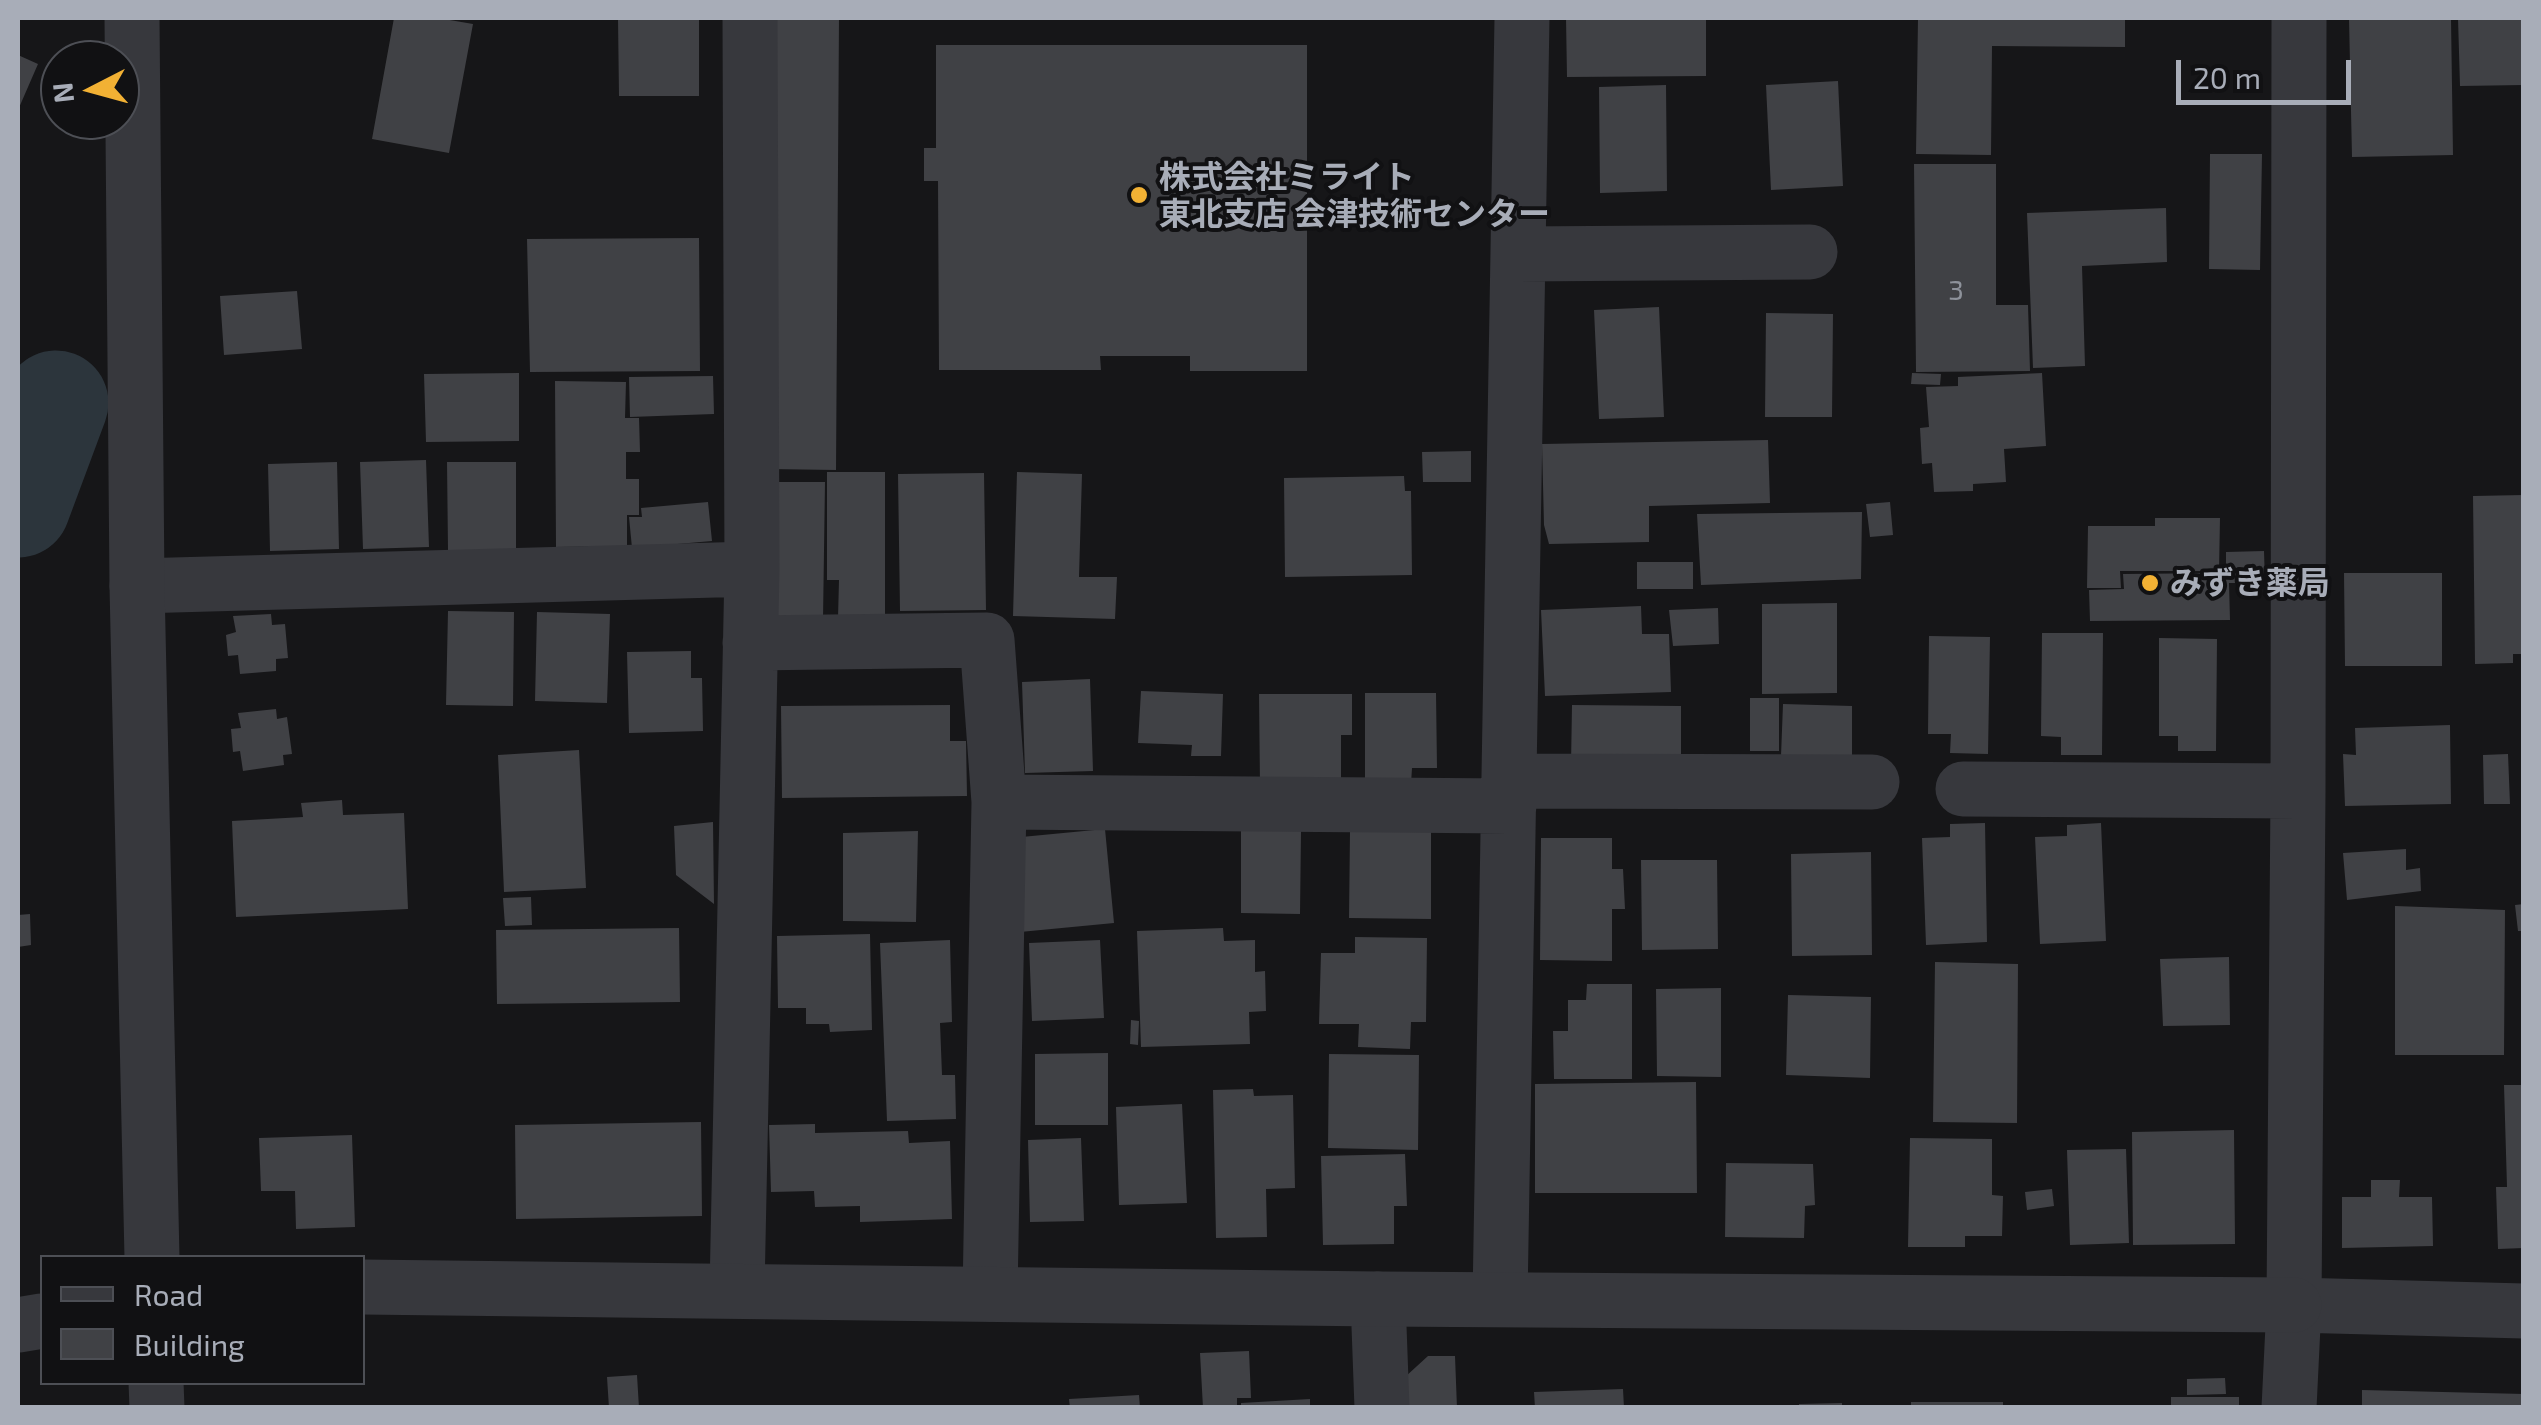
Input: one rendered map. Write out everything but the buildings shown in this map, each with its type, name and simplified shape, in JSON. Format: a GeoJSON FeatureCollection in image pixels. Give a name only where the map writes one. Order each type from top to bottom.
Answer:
{"type":"FeatureCollection","features":[{"type":"Feature","properties":{"kind":"street"},"geometry":{"type":"LineString","coordinates":[[132,18],[137,586],[152,1255]]}},
{"type":"Feature","properties":{"kind":"street"},"geometry":{"type":"LineString","coordinates":[[736,1290],[752,569],[750,18]]}},
{"type":"Feature","properties":{"kind":"street"},"geometry":{"type":"LineString","coordinates":[[1500,1299],[1522,18]]}},
{"type":"Feature","properties":{"kind":"street"},"geometry":{"type":"LineString","coordinates":[[2288,1408],[2294,1305],[2300,18]]}},
{"type":"Feature","properties":{"kind":"street"},"geometry":{"type":"LineString","coordinates":[[1518,254],[1810,252]]}},
{"type":"Feature","properties":{"kind":"street"},"geometry":{"type":"LineString","coordinates":[[137,586],[752,569]]}},
{"type":"Feature","properties":{"kind":"street"},"geometry":{"type":"LineString","coordinates":[[750,642],[987,640],[999,802],[990,1294]]}},
{"type":"Feature","properties":{"kind":"street"},"geometry":{"type":"LineString","coordinates":[[999,802],[1872,782]]}},
{"type":"Feature","properties":{"kind":"street"},"geometry":{"type":"LineString","coordinates":[[1963,789],[2298,791]]}},
{"type":"Feature","properties":{"kind":"street"},"geometry":{"type":"LineString","coordinates":[[365,1287],[1378,1300],[2294,1305],[2524,1312]]}},
{"type":"Feature","properties":{"kind":"street"},"geometry":{"type":"LineString","coordinates":[[1378,1300],[1382,1408]]}},
{"type":"Feature","properties":{"kind":"waterway"},"geometry":{"type":"LineString","coordinates":[[18,505],[56,403]]}},
{"type":"Feature","properties":{"kind":"place","name":"株式会社ミライト 東北支店 会津技術センター"},"geometry":{"type":"Point","coordinates":[1139,195]}},
{"type":"Feature","properties":{"kind":"place","name":"みずき薬局"},"geometry":{"type":"Point","coordinates":[2150,583]}}]}
